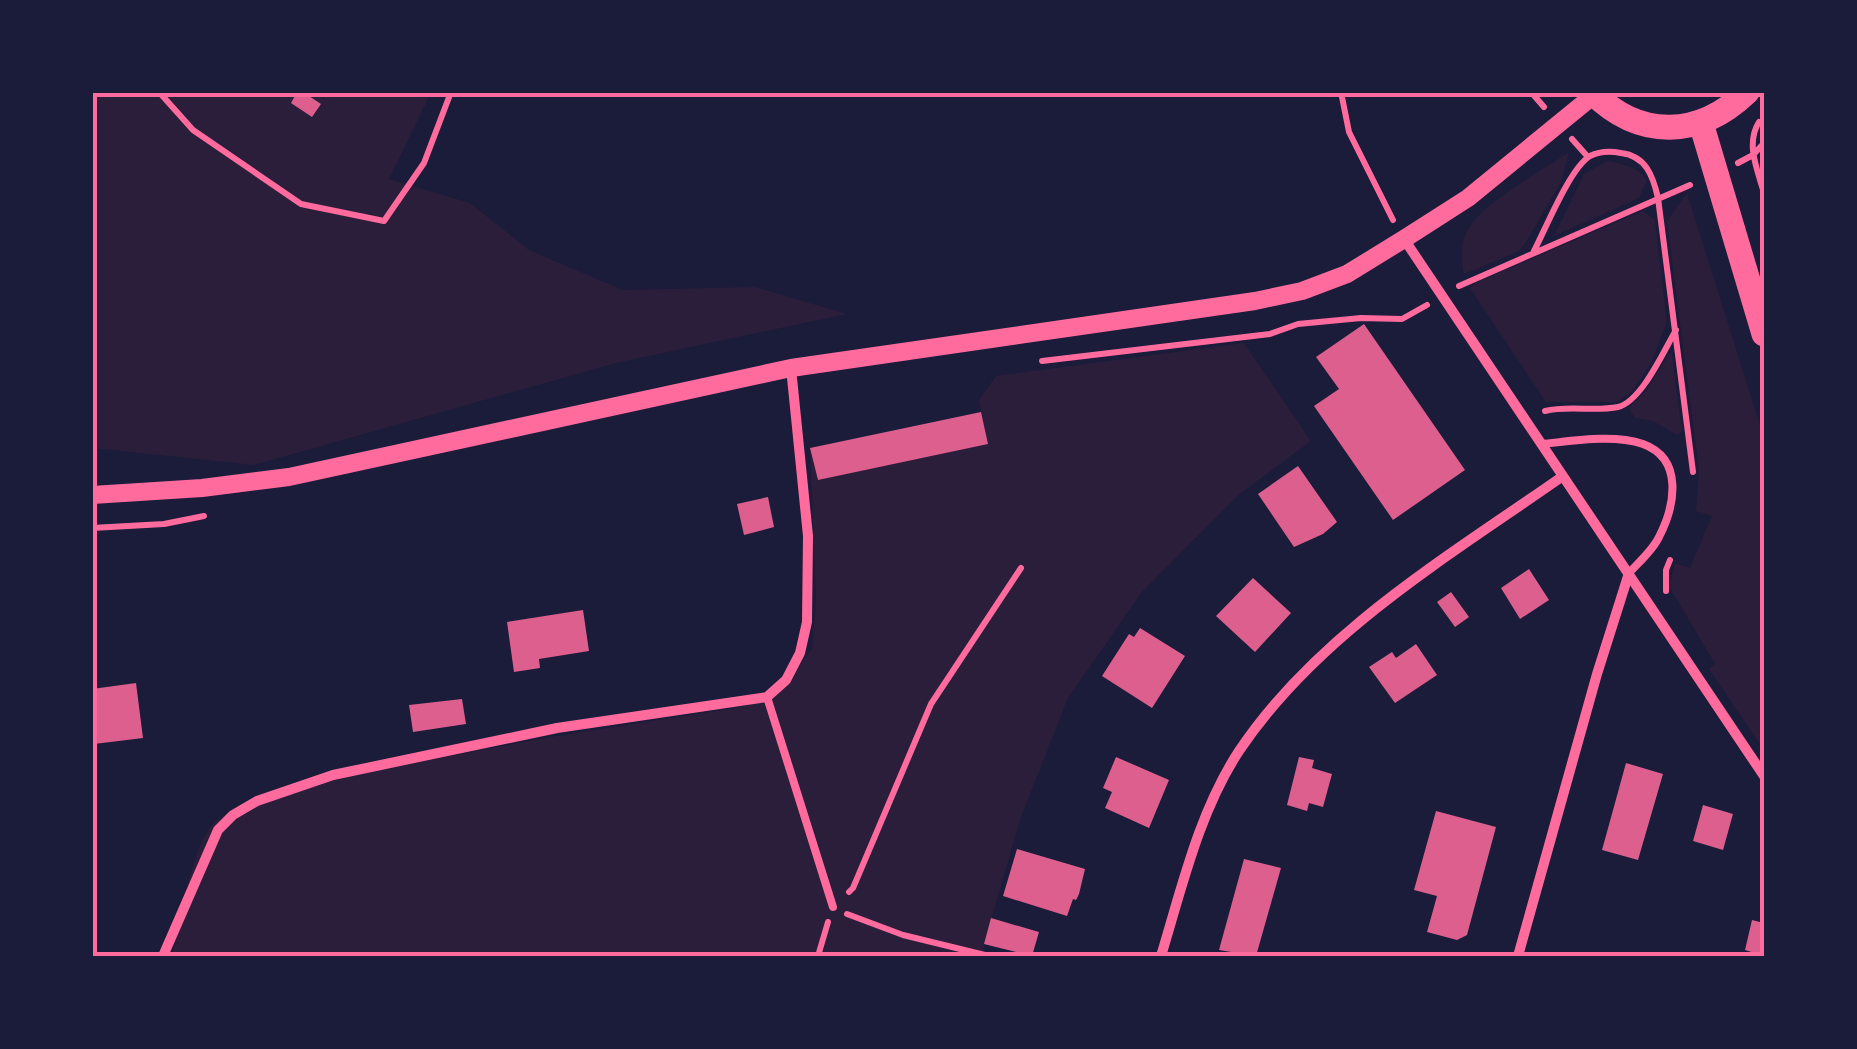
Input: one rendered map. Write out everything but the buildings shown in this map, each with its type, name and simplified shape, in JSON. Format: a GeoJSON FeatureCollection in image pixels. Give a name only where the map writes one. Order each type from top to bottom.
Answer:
{"type":"FeatureCollection","features":[{"type":"Feature","properties":{"kind":"main road"},"geometry":{"type":"LineString","coordinates":[[1593,94],[1616,113],[1643,125],[1672,128],[1701,123],[1728,110],[1747,92]]}},
{"type":"Feature","properties":{"kind":"main road"},"geometry":{"type":"LineString","coordinates":[[1701,123],[1764,334]]}},
{"type":"Feature","properties":{"kind":"street"},"geometry":{"type":"LineString","coordinates":[[92,495],[202,488],[289,477],[791,368],[1302,291],[1347,274],[1468,198],[1593,94]]}},
{"type":"Feature","properties":{"kind":"street"},"geometry":{"type":"LineString","coordinates":[[1404,239],[1764,776]]}},
{"type":"Feature","properties":{"kind":"street"},"geometry":{"type":"LineString","coordinates":[[162,956],[218,830],[233,814],[257,801],[334,775],[557,728],[767,697],[786,680],[800,653],[808,622],[808,536],[791,368]]}},
{"type":"Feature","properties":{"kind":"street"},"geometry":{"type":"LineString","coordinates":[[1161,956],[1201,827],[1238,753],[1281,696],[1346,635],[1432,568],[1563,476]]}},
{"type":"Feature","properties":{"kind":"street"},"geometry":{"type":"LineString","coordinates":[[1518,956],[1629,572]]}},
{"type":"Feature","properties":{"kind":"lane"},"geometry":{"type":"LineString","coordinates":[[1542,444],[1627,441],[1654,449],[1669,466],[1674,480],[1673,500],[1658,540],[1629,572]]}},
{"type":"Feature","properties":{"kind":"lane"},"geometry":{"type":"LineString","coordinates":[[767,697],[832,907]]}},
{"type":"Feature","properties":{"kind":"path"},"geometry":{"type":"LineString","coordinates":[[158,92],[193,130],[301,204],[384,222],[424,163],[451,92]]}},
{"type":"Feature","properties":{"kind":"path"},"geometry":{"type":"LineString","coordinates":[[1341,92],[1349,132],[1404,239]]}},
{"type":"Feature","properties":{"kind":"path"},"geometry":{"type":"LineString","coordinates":[[1764,115],[1754,129],[1753,156],[1764,193]]}},
{"type":"Feature","properties":{"kind":"path"},"geometry":{"type":"LineString","coordinates":[[1534,252],[1573,177],[1588,157],[1604,151],[1627,153],[1642,160],[1653,177],[1658,198],[1694,486]]}},
{"type":"Feature","properties":{"kind":"path"},"geometry":{"type":"LineString","coordinates":[[1524,417],[1558,408],[1620,406],[1630,401],[1642,388],[1676,330]]}},
{"type":"Feature","properties":{"kind":"path"},"geometry":{"type":"LineString","coordinates":[[1668,597],[1664,587],[1672,556]]}},
{"type":"Feature","properties":{"kind":"path"},"geometry":{"type":"LineString","coordinates":[[818,956],[832,907],[854,888],[932,704],[1021,568]]}},
{"type":"Feature","properties":{"kind":"path"},"geometry":{"type":"LineString","coordinates":[[832,907],[861,922],[989,956]]}},
{"type":"Feature","properties":{"kind":"shaded area"},"geometry":{"type":"Polygon","coordinates":[[[93,93],[431,93],[389,179],[470,203],[529,250],[623,290],[755,287],[847,314],[616,363],[254,465],[93,448],[93,93]]]}},
{"type":"Feature","properties":{"kind":"shaded area"},"geometry":{"type":"Polygon","coordinates":[[[1569,152],[1561,182],[1519,251],[1464,274],[1462,245],[1472,223],[1511,189],[1569,152]]]}},
{"type":"Feature","properties":{"kind":"shaded area"},"geometry":{"type":"Polygon","coordinates":[[[1608,161],[1644,176],[1647,181],[1639,198],[1554,236],[1584,174],[1608,161]]]}},
{"type":"Feature","properties":{"kind":"shaded area"},"geometry":{"type":"Polygon","coordinates":[[[1687,193],[1764,438],[1764,750],[1709,669],[1715,664],[1669,586],[1675,563],[1690,568],[1712,516],[1696,511],[1699,471],[1667,221],[1687,193]]]}},
{"type":"Feature","properties":{"kind":"shaded area"},"geometry":{"type":"Polygon","coordinates":[[[1643,211],[1655,220],[1667,322],[1651,363],[1633,391],[1617,402],[1546,402],[1470,288],[1643,211]]]}},
{"type":"Feature","properties":{"kind":"shaded area"},"geometry":{"type":"Polygon","coordinates":[[[1244,343],[1311,441],[1236,497],[1142,592],[1068,698],[1021,817],[983,956],[172,956],[202,840],[221,817],[269,791],[550,737],[741,707],[775,697],[812,649],[816,598],[810,448],[818,480],[987,444],[979,400],[996,376],[1244,343]]]}},
{"type":"Feature","properties":{"kind":"shaded area"},"geometry":{"type":"Polygon","coordinates":[[[1669,354],[1682,431],[1677,435],[1653,421],[1635,418],[1630,410],[1669,354]]]}}]}
